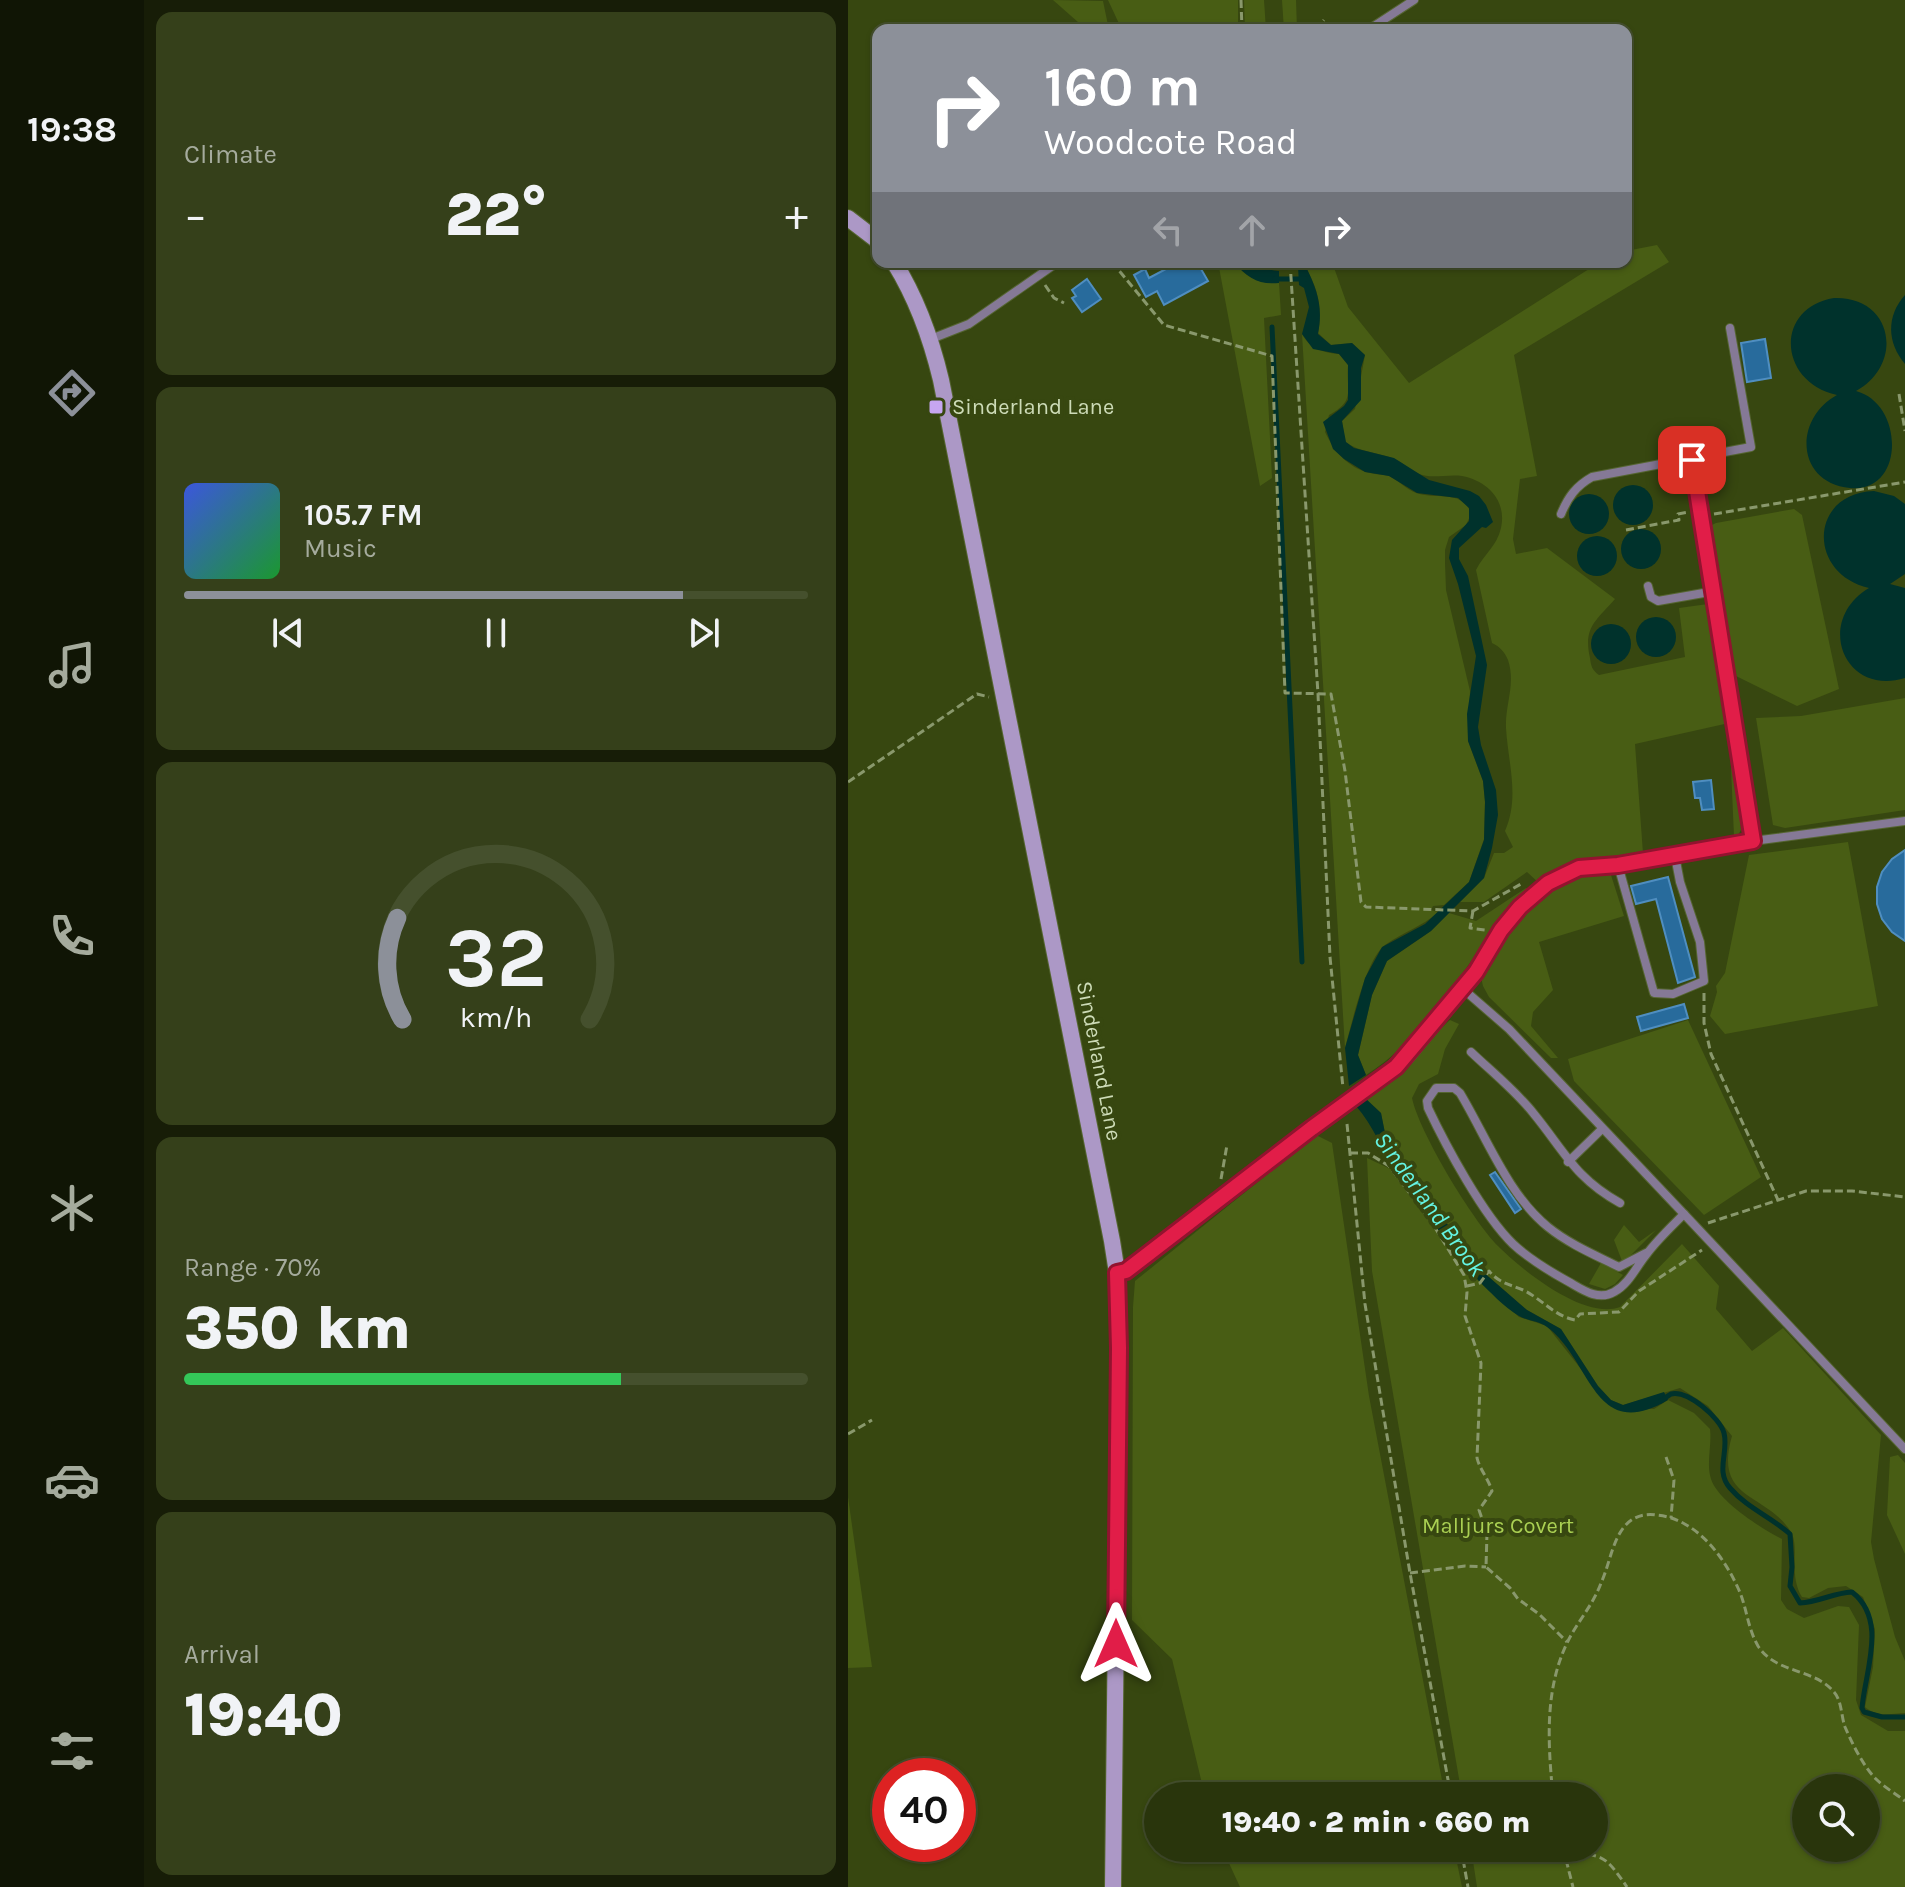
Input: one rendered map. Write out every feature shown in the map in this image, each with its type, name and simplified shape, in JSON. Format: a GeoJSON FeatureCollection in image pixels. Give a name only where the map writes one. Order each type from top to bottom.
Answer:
{"type":"FeatureCollection","features":[{"type":"Feature","properties":{"kind":"street"},"geometry":{"type":"LineString","coordinates":[[848,218],[872,236]]}},
{"type":"Feature","properties":{"kind":"street","name":"Sinderland Lane"},"geometry":{"type":"LineString","coordinates":[[898,268],[931,339],[1117,1273],[1119,1348],[1113,1887]]}},
{"type":"Feature","properties":{"kind":"street"},"geometry":{"type":"LineString","coordinates":[[1117,1273],[1126,1271],[1407,1056],[1476,972],[1501,930],[1520,907],[1548,883],[1579,868],[1618,865],[1694,852]]}},
{"type":"Feature","properties":{"kind":"lane"},"geometry":{"type":"LineString","coordinates":[[1377,24],[1414,0]]}},
{"type":"Feature","properties":{"kind":"lane"},"geometry":{"type":"LineString","coordinates":[[931,339],[969,324],[1049,268]]}},
{"type":"Feature","properties":{"kind":"lane"},"geometry":{"type":"LineString","coordinates":[[1561,514],[1568,498],[1579,485],[1592,477],[1751,447],[1730,328]]}},
{"type":"Feature","properties":{"kind":"lane"},"geometry":{"type":"LineString","coordinates":[[1692,460],[1753,841]]}},
{"type":"Feature","properties":{"kind":"lane"},"geometry":{"type":"LineString","coordinates":[[1648,586],[1651,597],[1658,601],[1715,591]]}},
{"type":"Feature","properties":{"kind":"lane"},"geometry":{"type":"LineString","coordinates":[[1694,852],[1905,821]]}},
{"type":"Feature","properties":{"kind":"lane"},"geometry":{"type":"LineString","coordinates":[[1618,865],[1654,993],[1673,994],[1704,981],[1700,942],[1675,856]]}},
{"type":"Feature","properties":{"kind":"lane"},"geometry":{"type":"LineString","coordinates":[[1462,989],[1509,1029],[1905,1449]]}},
{"type":"Feature","properties":{"kind":"lane"},"geometry":{"type":"LineString","coordinates":[[1471,1052],[1533,1112],[1568,1162],[1595,1189],[1620,1203]]}},
{"type":"Feature","properties":{"kind":"lane"},"geometry":{"type":"LineString","coordinates":[[1646,1253],[1619,1267],[1564,1239],[1545,1225],[1526,1204],[1477,1129],[1460,1093],[1454,1088],[1443,1087],[1436,1088],[1430,1094],[1427,1101],[1436,1125],[1490,1214],[1513,1244],[1545,1269],[1582,1290],[1603,1296],[1616,1291],[1628,1281],[1646,1253],[1684,1214]]}},
{"type":"Feature","properties":{"kind":"lane"},"geometry":{"type":"LineString","coordinates":[[1568,1162],[1601,1130]]}},
{"type":"Feature","properties":{"kind":"path"},"geometry":{"type":"LineString","coordinates":[[1241,0],[1242,24]]}},
{"type":"Feature","properties":{"kind":"path"},"geometry":{"type":"LineString","coordinates":[[1321,24],[1324,20]]}},
{"type":"Feature","properties":{"kind":"path"},"geometry":{"type":"LineString","coordinates":[[1117,268],[1164,325],[1272,356],[1285,693],[1331,694],[1345,771],[1361,902],[1366,907],[1473,911],[1525,882],[1540,890]]}},
{"type":"Feature","properties":{"kind":"path"},"geometry":{"type":"LineString","coordinates":[[1290,268],[1318,694],[1330,957],[1343,1093]]}},
{"type":"Feature","properties":{"kind":"path"},"geometry":{"type":"LineString","coordinates":[[1038,276],[1054,298],[1064,303]]}},
{"type":"Feature","properties":{"kind":"path"},"geometry":{"type":"LineString","coordinates":[[1899,394],[1905,431]]}},
{"type":"Feature","properties":{"kind":"path"},"geometry":{"type":"LineString","coordinates":[[1626,530],[1679,520],[1678,514],[1905,482]]}},
{"type":"Feature","properties":{"kind":"path"},"geometry":{"type":"LineString","coordinates":[[848,782],[977,694],[988,697],[1004,694]]}},
{"type":"Feature","properties":{"kind":"path"},"geometry":{"type":"LineString","coordinates":[[1470,919],[1473,911]]}},
{"type":"Feature","properties":{"kind":"path"},"geometry":{"type":"LineString","coordinates":[[1704,981],[1704,1023],[1711,1054],[1778,1200]]}},
{"type":"Feature","properties":{"kind":"path"},"geometry":{"type":"LineString","coordinates":[[1346,1123],[1365,1304],[1448,1782]]}},
{"type":"Feature","properties":{"kind":"path"},"geometry":{"type":"LineString","coordinates":[[1227,1145],[1220,1177],[1228,1194]]}},
{"type":"Feature","properties":{"kind":"path"},"geometry":{"type":"LineString","coordinates":[[1350,1153],[1368,1153],[1389,1166],[1431,1221],[1464,1275],[1465,1316],[1481,1363],[1477,1458],[1492,1491],[1479,1510],[1487,1533],[1486,1567]]}},
{"type":"Feature","properties":{"kind":"path"},"geometry":{"type":"LineString","coordinates":[[1698,1229],[1709,1222],[1806,1191],[1852,1191],[1905,1197]]}},
{"type":"Feature","properties":{"kind":"path"},"geometry":{"type":"LineString","coordinates":[[1466,1286],[1480,1283],[1489,1271]]}},
{"type":"Feature","properties":{"kind":"path"},"geometry":{"type":"LineString","coordinates":[[848,1434],[872,1420]]}},
{"type":"Feature","properties":{"kind":"path"},"geometry":{"type":"LineString","coordinates":[[1666,1457],[1674,1480],[1671,1518]]}},
{"type":"Feature","properties":{"kind":"path"},"geometry":{"type":"LineString","coordinates":[[1552,1782],[1549,1719],[1558,1667],[1567,1642],[1596,1596],[1624,1526],[1645,1514],[1671,1518],[1697,1531],[1739,1589],[1751,1632],[1767,1657],[1787,1669],[1817,1680],[1834,1692],[1844,1724],[1864,1762],[1876,1779],[1905,1801]]}},
{"type":"Feature","properties":{"kind":"path"},"geometry":{"type":"LineString","coordinates":[[1410,1573],[1465,1566],[1486,1567],[1567,1642]]}},
{"type":"Feature","properties":{"kind":"path"},"geometry":{"type":"LineString","coordinates":[[1608,1861],[1627,1887]]}},
{"type":"Feature","properties":{"kind":"path"},"geometry":{"type":"LineString","coordinates":[[1464,1862],[1468,1887]]}},
{"type":"Feature","properties":{"kind":"path"},"geometry":{"type":"LineString","coordinates":[[1566,1862],[1573,1887]]}},
{"type":"Feature","properties":{"kind":"green space"},"geometry":{"type":"Polygon","coordinates":[[[1053,0],[1103,1],[1108,24],[1080,24],[1053,0]]]}},
{"type":"Feature","properties":{"kind":"green space"},"geometry":{"type":"Polygon","coordinates":[[[1108,0],[1238,0],[1238,24],[1119,24],[1108,0]]]}},
{"type":"Feature","properties":{"kind":"green space"},"geometry":{"type":"Polygon","coordinates":[[[1244,0],[1264,0],[1266,24],[1245,24],[1244,0]]]}},
{"type":"Feature","properties":{"kind":"green space"},"geometry":{"type":"Polygon","coordinates":[[[1282,0],[1296,0],[1297,24],[1284,24],[1282,0]]]}},
{"type":"Feature","properties":{"kind":"green space"},"geometry":{"type":"Polygon","coordinates":[[[1657,245],[1669,262],[1514,355],[1537,476],[1520,479],[1513,539],[1516,554],[1547,548],[1615,599],[1597,619],[1588,639],[1591,666],[1599,675],[1685,657],[1679,608],[1708,604],[1734,745],[1741,830],[1738,835],[1721,843],[1720,839],[1734,836],[1729,723],[1635,744],[1643,853],[1574,863],[1540,884],[1527,872],[1484,902],[1460,902],[1484,878],[1494,853],[1504,853],[1513,847],[1505,831],[1512,805],[1506,728],[1510,669],[1503,652],[1492,643],[1476,570],[1499,534],[1501,509],[1494,494],[1480,482],[1462,476],[1424,475],[1396,459],[1345,442],[1342,421],[1355,409],[1365,355],[1352,343],[1331,345],[1318,333],[1320,307],[1306,268],[1334,268],[1348,307],[1409,383],[1591,268],[1632,268],[1632,250],[1657,245]]]}},
{"type":"Feature","properties":{"kind":"green space"},"geometry":{"type":"Polygon","coordinates":[[[1219,268],[1240,268],[1254,279],[1279,283],[1281,315],[1264,318],[1272,478],[1260,486],[1219,268]]]}},
{"type":"Feature","properties":{"kind":"green space"},"geometry":{"type":"Polygon","coordinates":[[[1302,334],[1318,349],[1339,354],[1348,365],[1346,400],[1329,415],[1325,432],[1343,458],[1362,471],[1389,476],[1416,493],[1456,498],[1467,506],[1471,514],[1466,525],[1449,537],[1445,550],[1446,590],[1470,691],[1468,741],[1483,781],[1484,839],[1469,882],[1444,905],[1433,906],[1431,910],[1438,912],[1432,917],[1392,940],[1378,952],[1360,992],[1345,1048],[1302,334]]]}},
{"type":"Feature","properties":{"kind":"green space"},"geometry":{"type":"Polygon","coordinates":[[[1794,509],[1802,515],[1839,689],[1797,706],[1736,676],[1708,533],[1710,526],[1716,523],[1794,509]]]}},
{"type":"Feature","properties":{"kind":"green space"},"geometry":{"type":"Polygon","coordinates":[[[1905,698],[1905,810],[1785,828],[1773,825],[1756,718],[1801,716],[1905,698]]]}},
{"type":"Feature","properties":{"kind":"green space"},"geometry":{"type":"Polygon","coordinates":[[[1848,842],[1878,1006],[1725,1034],[1710,1016],[1716,986],[1725,973],[1749,855],[1848,842]]]}},
{"type":"Feature","properties":{"kind":"green space"},"geometry":{"type":"Polygon","coordinates":[[[1603,872],[1611,875],[1624,916],[1539,942],[1553,990],[1533,1012],[1531,1026],[1558,1058],[1551,1058],[1489,997],[1481,977],[1512,922],[1545,893],[1580,873],[1603,872]]]}},
{"type":"Feature","properties":{"kind":"green space"},"geometry":{"type":"Polygon","coordinates":[[[1526,888],[1531,892],[1500,923],[1423,1024],[1387,1060],[1366,1075],[1358,1055],[1372,995],[1387,961],[1431,931],[1449,913],[1476,921],[1526,888]]]}},
{"type":"Feature","properties":{"kind":"green space"},"geometry":{"type":"Polygon","coordinates":[[[1450,1020],[1459,1024],[1445,1049],[1438,1074],[1419,1084],[1412,1098],[1425,1132],[1448,1175],[1498,1246],[1555,1291],[1572,1300],[1605,1309],[1620,1307],[1682,1244],[1719,1286],[1716,1309],[1752,1351],[1783,1328],[1881,1435],[1871,1542],[1895,1637],[1905,1661],[1905,1713],[1879,1714],[1865,1707],[1873,1667],[1875,1629],[1863,1597],[1846,1586],[1828,1588],[1809,1598],[1802,1597],[1796,1580],[1795,1545],[1791,1532],[1781,1519],[1736,1484],[1730,1473],[1728,1457],[1732,1436],[1708,1406],[1680,1388],[1623,1405],[1611,1400],[1598,1386],[1561,1329],[1527,1310],[1482,1271],[1399,1159],[1386,1138],[1381,1113],[1366,1099],[1398,1077],[1431,1037],[1450,1020]]]}},
{"type":"Feature","properties":{"kind":"green space"},"geometry":{"type":"Polygon","coordinates":[[[1688,1020],[1761,1177],[1704,1215],[1574,1081],[1568,1059],[1688,1020]]]}},
{"type":"Feature","properties":{"kind":"green space"},"geometry":{"type":"Polygon","coordinates":[[[1316,1135],[1332,1143],[1369,1396],[1442,1782],[1202,1782],[1172,1659],[1132,1620],[1135,1281],[1316,1135]]]}},
{"type":"Feature","properties":{"kind":"green space","name":"Malljurs Covert"},"geometry":{"type":"Polygon","coordinates":[[[1367,1158],[1397,1172],[1479,1281],[1519,1317],[1547,1326],[1611,1407],[1654,1409],[1668,1400],[1694,1413],[1710,1429],[1709,1467],[1715,1487],[1742,1514],[1782,1539],[1781,1600],[1787,1609],[1804,1618],[1838,1606],[1849,1607],[1859,1625],[1856,1700],[1861,1715],[1888,1731],[1905,1731],[1905,1887],[1477,1887],[1473,1862],[1608,1862],[1608,1782],[1460,1782],[1372,1271],[1367,1158]]]}},
{"type":"Feature","properties":{"kind":"green space"},"geometry":{"type":"Polygon","coordinates":[[[1624,1225],[1639,1242],[1656,1230],[1622,1261],[1614,1240],[1624,1225]]]}},
{"type":"Feature","properties":{"kind":"green space"},"geometry":{"type":"Polygon","coordinates":[[[1601,1263],[1623,1275],[1605,1289],[1589,1284],[1601,1263]]]}},
{"type":"Feature","properties":{"kind":"green space"},"geometry":{"type":"Polygon","coordinates":[[[1898,1455],[1905,1463],[1905,1554],[1887,1515],[1890,1457],[1898,1455]]]}},
{"type":"Feature","properties":{"kind":"green space"},"geometry":{"type":"Polygon","coordinates":[[[848,1497],[872,1667],[848,1668],[848,1497]]]}},
{"type":"Feature","properties":{"kind":"green space"},"geometry":{"type":"Polygon","coordinates":[[[1228,1862],[1457,1862],[1462,1887],[1240,1887],[1228,1862]]]}},
{"type":"Feature","properties":{"kind":"water"},"geometry":{"type":"Polygon","coordinates":[[[1240,268],[1279,271],[1279,283],[1265,283],[1240,268]]]}},
{"type":"Feature","properties":{"kind":"water"},"geometry":{"type":"Polygon","coordinates":[[[1298,268],[1306,268],[1320,308],[1318,334],[1331,345],[1352,343],[1365,355],[1361,368],[1361,400],[1342,421],[1346,442],[1354,448],[1394,458],[1429,480],[1470,491],[1486,505],[1493,522],[1486,528],[1482,527],[1459,548],[1459,559],[1468,576],[1487,665],[1478,727],[1496,790],[1498,815],[1492,848],[1484,878],[1431,931],[1387,961],[1372,995],[1358,1055],[1366,1075],[1349,1086],[1345,1048],[1365,978],[1382,947],[1425,924],[1469,882],[1484,840],[1483,781],[1468,741],[1467,714],[1476,656],[1449,558],[1452,540],[1469,521],[1469,508],[1458,498],[1417,493],[1389,476],[1365,472],[1333,449],[1323,422],[1348,400],[1348,365],[1339,354],[1313,349],[1302,334],[1309,307],[1304,288],[1299,285],[1298,268]]]}},
{"type":"Feature","properties":{"kind":"water"},"geometry":{"type":"Polygon","coordinates":[[[1905,295],[1905,364],[1895,347],[1891,330],[1894,312],[1905,295]]]}},
{"type":"Feature","properties":{"kind":"water"},"geometry":{"type":"Polygon","coordinates":[[[1834,298],[1854,300],[1869,308],[1880,319],[1886,334],[1882,365],[1872,379],[1856,391],[1872,399],[1883,412],[1890,429],[1892,447],[1889,463],[1881,477],[1868,486],[1850,488],[1832,484],[1819,475],[1807,449],[1813,419],[1837,395],[1817,388],[1803,376],[1794,361],[1791,345],[1793,330],[1801,316],[1814,305],[1834,298]]]}},
{"type":"Feature","properties":{"kind":"water"},"geometry":{"type":"Polygon","coordinates":[[[1633,485],[1647,491],[1653,505],[1647,519],[1633,525],[1619,519],[1613,505],[1619,491],[1633,485]]]}},
{"type":"Feature","properties":{"kind":"water"},"geometry":{"type":"Polygon","coordinates":[[[1874,491],[1894,496],[1905,504],[1905,574],[1890,584],[1905,588],[1905,678],[1884,681],[1866,677],[1852,667],[1844,652],[1840,636],[1843,619],[1852,602],[1869,588],[1849,580],[1834,567],[1826,552],[1824,535],[1828,519],[1837,505],[1853,495],[1874,491]]]}},
{"type":"Feature","properties":{"kind":"water"},"geometry":{"type":"Polygon","coordinates":[[[1589,494],[1603,500],[1609,514],[1603,528],[1589,534],[1575,528],[1569,514],[1575,500],[1589,494]]]}},
{"type":"Feature","properties":{"kind":"water"},"geometry":{"type":"Polygon","coordinates":[[[1641,529],[1655,535],[1661,549],[1655,563],[1641,569],[1627,563],[1621,549],[1627,535],[1641,529]]]}},
{"type":"Feature","properties":{"kind":"water"},"geometry":{"type":"Polygon","coordinates":[[[1597,536],[1611,542],[1617,556],[1611,570],[1597,576],[1583,570],[1577,556],[1583,542],[1597,536]]]}},
{"type":"Feature","properties":{"kind":"water"},"geometry":{"type":"Polygon","coordinates":[[[1656,617],[1670,623],[1676,637],[1670,651],[1656,657],[1642,651],[1636,637],[1642,623],[1656,617]]]}},
{"type":"Feature","properties":{"kind":"water"},"geometry":{"type":"Polygon","coordinates":[[[1611,624],[1625,630],[1631,644],[1625,658],[1611,664],[1597,658],[1591,644],[1597,630],[1611,624]]]}},
{"type":"Feature","properties":{"kind":"water"},"geometry":{"type":"Polygon","coordinates":[[[1366,1099],[1381,1113],[1386,1138],[1399,1159],[1482,1271],[1527,1310],[1561,1329],[1598,1386],[1611,1400],[1623,1405],[1664,1392],[1668,1400],[1643,1411],[1624,1412],[1609,1405],[1596,1392],[1562,1341],[1541,1323],[1519,1316],[1487,1289],[1447,1242],[1397,1173],[1356,1106],[1366,1099]]]}},
{"type":"Feature","properties":{"kind":"building"},"geometry":{"type":"Polygon","coordinates":[[[1168,268],[1200,268],[1208,281],[1164,305],[1157,291],[1146,297],[1134,275],[1145,269],[1149,278],[1168,268]]]}},
{"type":"Feature","properties":{"kind":"building"},"geometry":{"type":"Polygon","coordinates":[[[1087,279],[1101,299],[1082,312],[1072,298],[1076,296],[1072,290],[1087,279]]]}},
{"type":"Feature","properties":{"kind":"building"},"geometry":{"type":"Polygon","coordinates":[[[1765,339],[1771,378],[1747,382],[1741,343],[1765,339]]]}},
{"type":"Feature","properties":{"kind":"building"},"geometry":{"type":"Polygon","coordinates":[[[1711,780],[1714,809],[1702,810],[1700,798],[1695,798],[1693,782],[1711,780]]]}},
{"type":"Feature","properties":{"kind":"building"},"geometry":{"type":"Polygon","coordinates":[[[1905,850],[1905,941],[1892,932],[1882,919],[1877,904],[1877,887],[1882,872],[1892,859],[1905,850]]]}},
{"type":"Feature","properties":{"kind":"building"},"geometry":{"type":"Polygon","coordinates":[[[1668,877],[1695,977],[1678,983],[1656,899],[1636,904],[1631,886],[1668,877]]]}},
{"type":"Feature","properties":{"kind":"building"},"geometry":{"type":"Polygon","coordinates":[[[1684,1004],[1688,1018],[1641,1031],[1637,1017],[1684,1004]]]}},
{"type":"Feature","properties":{"kind":"building"},"geometry":{"type":"Polygon","coordinates":[[[1495,1172],[1521,1209],[1515,1213],[1490,1175],[1495,1172]]]}},
{"type":"Feature","properties":{"kind":"waterway","name":"Sinderland Brook"},"geometry":{"type":"LineString","coordinates":[[1275,279],[1305,279]]}},
{"type":"Feature","properties":{"kind":"waterway"},"geometry":{"type":"LineString","coordinates":[[1272,327],[1302,962]]}},
{"type":"Feature","properties":{"kind":"waterway","name":"Sinderland Brook"},"geometry":{"type":"LineString","coordinates":[[1661,1401],[1671,1394],[1686,1396],[1702,1406],[1721,1427],[1725,1440],[1723,1475],[1726,1482],[1744,1501],[1790,1534],[1790,1586],[1800,1603],[1852,1592],[1863,1604],[1872,1631],[1872,1647],[1862,1708],[1864,1712],[1882,1717],[1905,1717]]}},
{"type":"Feature","properties":{"kind":"place","name":"Sinderland Lane"},"geometry":{"type":"Point","coordinates":[936,407]}},
{"type":"Feature","properties":{"kind":"route"},"geometry":{"type":"LineString","coordinates":[[1116,1644],[1117,1273],[1126,1271],[1396,1067],[1476,972],[1501,930],[1520,907],[1548,883],[1579,868],[1618,865],[1753,841],[1692,460]]}}]}
